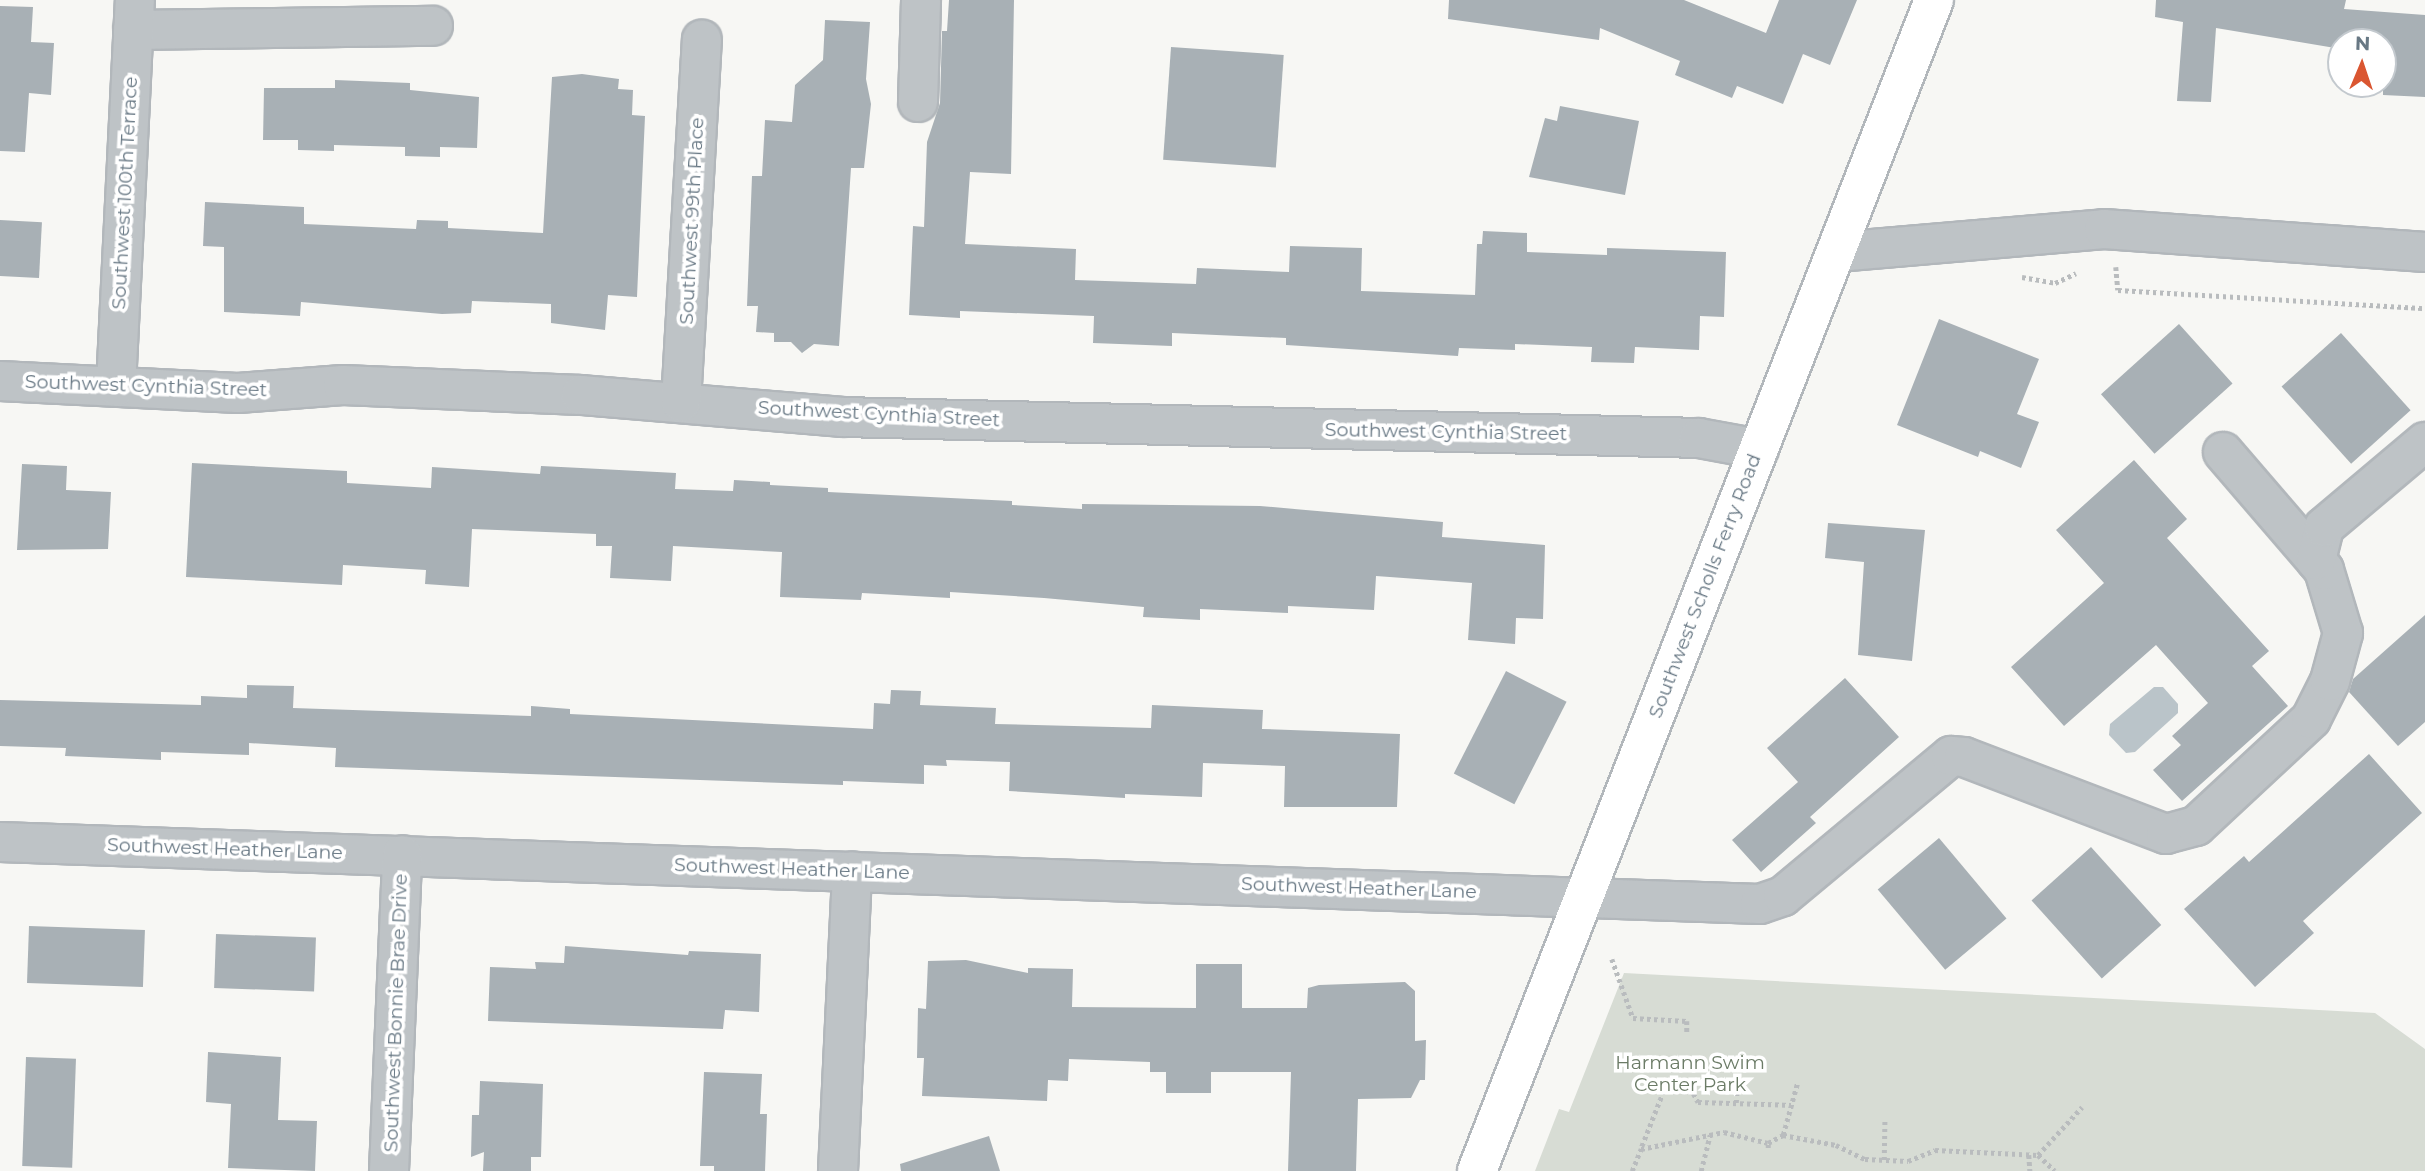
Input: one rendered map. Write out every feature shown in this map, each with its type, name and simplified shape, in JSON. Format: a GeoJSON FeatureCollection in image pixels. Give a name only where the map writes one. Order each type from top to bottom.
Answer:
{"type":"FeatureCollection","features":[{"type":"Feature","properties":{"kind":"main road","name":"Southwest Scholls Ferry Road"},"geometry":{"type":"LineString","coordinates":[[1477,1171],[1934,0]]}},
{"type":"Feature","properties":{"kind":"street"},"geometry":{"type":"LineString","coordinates":[[918,102],[921,0]]}},
{"type":"Feature","properties":{"kind":"street"},"geometry":{"type":"LineString","coordinates":[[134,15],[433,26]]}},
{"type":"Feature","properties":{"kind":"street","name":"Southwest 100th Terrace"},"geometry":{"type":"LineString","coordinates":[[116,386],[134,15]]}},
{"type":"Feature","properties":{"kind":"street","name":"Southwest 99th Place"},"geometry":{"type":"LineString","coordinates":[[681,402],[702,40]]}},
{"type":"Feature","properties":{"kind":"street"},"geometry":{"type":"LineString","coordinates":[[1837,251],[2105,229],[2425,252]]}},
{"type":"Feature","properties":{"kind":"street","name":"Southwest Cynthia Street"},"geometry":{"type":"LineString","coordinates":[[0,381],[238,393],[342,385],[681,402],[842,417],[1699,438],[1759,449]]}},
{"type":"Feature","properties":{"kind":"street"},"geometry":{"type":"LineString","coordinates":[[2316,561],[2324,527],[2425,442]]}},
{"type":"Feature","properties":{"kind":"street"},"geometry":{"type":"LineString","coordinates":[[2222,452],[2316,561]]}},
{"type":"Feature","properties":{"kind":"street","name":"Southwest Heather Lane"},"geometry":{"type":"LineString","coordinates":[[0,842],[1760,904],[1783,896],[1951,756],[1964,757],[2166,834],[2196,826],[2311,719],[2330,681],[2343,633],[2324,570],[2316,561]]}},
{"type":"Feature","properties":{"kind":"street","name":"Southwest Bonnie Brae Drive"},"geometry":{"type":"LineString","coordinates":[[389,1171],[402,855]]}},
{"type":"Feature","properties":{"kind":"street"},"geometry":{"type":"LineString","coordinates":[[838,1171],[852,871]]}},
{"type":"Feature","properties":{"kind":"path"},"geometry":{"type":"LineString","coordinates":[[2117,257],[2118,290],[2425,308]]}},
{"type":"Feature","properties":{"kind":"path"},"geometry":{"type":"LineString","coordinates":[[2014,273],[2031,281],[2055,283],[2084,266]]}},
{"type":"Feature","properties":{"kind":"path"},"geometry":{"type":"LineString","coordinates":[[1612,959],[1633,1018],[1687,1021],[1687,1032]]}},
{"type":"Feature","properties":{"kind":"path"},"geometry":{"type":"LineString","coordinates":[[1686,1081],[1698,1102],[1791,1105]]}},
{"type":"Feature","properties":{"kind":"path"},"geometry":{"type":"LineString","coordinates":[[1641,1149],[1724,1132],[1768,1145],[1783,1135],[1797,1084]]}},
{"type":"Feature","properties":{"kind":"path"},"geometry":{"type":"LineString","coordinates":[[1736,1103],[1737,1089]]}},
{"type":"Feature","properties":{"kind":"path"},"geometry":{"type":"LineString","coordinates":[[1632,1171],[1664,1091],[1693,1092]]}},
{"type":"Feature","properties":{"kind":"path"},"geometry":{"type":"LineString","coordinates":[[2038,1155],[2082,1107]]}},
{"type":"Feature","properties":{"kind":"path"},"geometry":{"type":"LineString","coordinates":[[1884,1160],[1885,1121]]}},
{"type":"Feature","properties":{"kind":"path"},"geometry":{"type":"LineString","coordinates":[[1701,1171],[1710,1135]]}},
{"type":"Feature","properties":{"kind":"path"},"geometry":{"type":"LineString","coordinates":[[1783,1135],[1836,1145],[1865,1159],[1908,1161],[1935,1150],[2038,1155],[2055,1171]]}},
{"type":"Feature","properties":{"kind":"path"},"geometry":{"type":"LineString","coordinates":[[2029,1154],[2030,1171]]}},
{"type":"Feature","properties":{"kind":"green space","name":"Harmann Swim Center Park"},"geometry":{"type":"Polygon","coordinates":[[[1624,973],[2375,1013],[2425,1049],[2425,1171],[1535,1171],[1559,1109],[1569,1112],[1624,973]]]}},
{"type":"Feature","properties":{"kind":"shaded area"},"geometry":{"type":"Polygon","coordinates":[[[2154,687],[2163,687],[2178,704],[2178,713],[2135,752],[2126,753],[2109,735],[2110,724],[2154,687]]]}},
{"type":"Feature","properties":{"kind":"building"},"geometry":{"type":"Polygon","coordinates":[[[949,0],[1014,0],[1011,174],[970,172],[965,244],[1076,249],[1075,280],[1196,284],[1197,268],[1289,272],[1290,246],[1362,248],[1361,291],[1475,295],[1477,244],[1482,244],[1483,231],[1527,233],[1527,252],[1607,255],[1607,248],[1726,252],[1724,317],[1700,316],[1699,350],[1635,347],[1634,363],[1591,362],[1592,347],[1515,344],[1515,350],[1459,348],[1458,356],[1286,345],[1286,338],[1172,333],[1172,346],[1093,343],[1094,316],[960,311],[960,318],[909,315],[913,226],[924,227],[927,142],[940,103],[942,31],[947,31],[949,0]]]}},
{"type":"Feature","properties":{"kind":"building"},"geometry":{"type":"Polygon","coordinates":[[[1449,0],[1684,0],[1766,33],[1779,0],[1857,0],[1830,65],[1803,54],[1783,104],[1737,86],[1732,98],[1675,75],[1680,61],[1600,28],[1599,40],[1448,19],[1449,0]]]}},
{"type":"Feature","properties":{"kind":"building"},"geometry":{"type":"Polygon","coordinates":[[[2156,0],[2346,0],[2344,9],[2425,15],[2425,97],[2397,96],[2397,28],[2327,28],[2327,47],[2216,28],[2211,102],[2177,101],[2183,22],[2155,17],[2156,0]]]}},
{"type":"Feature","properties":{"kind":"building"},"geometry":{"type":"Polygon","coordinates":[[[0,6],[33,7],[31,42],[54,43],[51,95],[29,93],[25,152],[0,151],[0,6]]]}},
{"type":"Feature","properties":{"kind":"building"},"geometry":{"type":"Polygon","coordinates":[[[825,20],[870,22],[866,79],[871,104],[864,168],[851,168],[839,346],[814,344],[802,353],[791,342],[774,342],[774,333],[756,332],[758,306],[747,306],[752,176],[762,176],[765,120],[792,122],[795,85],[823,60],[825,20]]]}},
{"type":"Feature","properties":{"kind":"building"},"geometry":{"type":"Polygon","coordinates":[[[1171,47],[1284,55],[1276,168],[1163,160],[1171,47]]]}},
{"type":"Feature","properties":{"kind":"building"},"geometry":{"type":"Polygon","coordinates":[[[582,74],[619,79],[618,89],[633,90],[632,115],[645,116],[637,297],[608,295],[605,330],[551,323],[551,304],[472,301],[471,313],[442,314],[301,302],[300,316],[224,312],[224,247],[203,246],[205,202],[304,207],[304,224],[416,229],[417,220],[448,221],[448,228],[543,233],[552,77],[582,74]]]}},
{"type":"Feature","properties":{"kind":"building"},"geometry":{"type":"Polygon","coordinates":[[[335,80],[410,83],[410,90],[479,97],[477,148],[440,147],[440,157],[405,156],[405,147],[334,145],[334,151],[298,150],[298,140],[263,140],[264,88],[335,88],[335,80]]]}},
{"type":"Feature","properties":{"kind":"building"},"geometry":{"type":"Polygon","coordinates":[[[1560,106],[1639,121],[1625,195],[1529,177],[1545,118],[1557,121],[1560,106]]]}},
{"type":"Feature","properties":{"kind":"building"},"geometry":{"type":"Polygon","coordinates":[[[0,220],[42,222],[39,278],[0,276],[0,220]]]}},
{"type":"Feature","properties":{"kind":"building"},"geometry":{"type":"Polygon","coordinates":[[[1939,319],[2039,359],[2017,414],[2039,422],[2021,468],[1980,451],[1978,457],[1897,425],[1939,319]]]}},
{"type":"Feature","properties":{"kind":"building"},"geometry":{"type":"Polygon","coordinates":[[[2179,324],[2233,383],[2155,454],[2101,394],[2179,324]]]}},
{"type":"Feature","properties":{"kind":"building"},"geometry":{"type":"Polygon","coordinates":[[[2341,333],[2411,410],[2351,464],[2282,387],[2341,333]]]}},
{"type":"Feature","properties":{"kind":"building"},"geometry":{"type":"Polygon","coordinates":[[[2134,460],[2187,519],[2167,538],[2269,651],[2252,666],[2288,706],[2182,801],[2153,770],[2181,745],[2172,736],[2208,703],[2156,645],[2064,726],[2011,667],[2104,583],[2056,530],[2134,460]]]}},
{"type":"Feature","properties":{"kind":"building"},"geometry":{"type":"Polygon","coordinates":[[[192,463],[347,471],[347,483],[431,488],[432,467],[540,474],[541,466],[676,473],[675,489],[733,491],[734,480],[828,488],[828,492],[1012,501],[1012,505],[1082,509],[1082,504],[1260,506],[1443,522],[1442,537],[1545,545],[1543,619],[1516,618],[1515,644],[1468,640],[1472,583],[1376,576],[1374,610],[1288,606],[1288,613],[1200,609],[1200,620],[1143,617],[1144,607],[950,592],[950,598],[862,593],[861,600],[780,597],[782,552],[673,546],[671,581],[610,578],[612,546],[596,546],[596,534],[472,529],[469,587],[425,584],[426,570],[343,565],[342,585],[186,577],[192,463]]]}},
{"type":"Feature","properties":{"kind":"building"},"geometry":{"type":"Polygon","coordinates":[[[22,464],[67,466],[66,490],[111,492],[108,549],[17,550],[22,464]]]}},
{"type":"Feature","properties":{"kind":"building"},"geometry":{"type":"Polygon","coordinates":[[[1828,523],[1925,530],[1912,661],[1858,655],[1864,562],[1825,558],[1828,523]]]}},
{"type":"Feature","properties":{"kind":"building"},"geometry":{"type":"Polygon","coordinates":[[[2425,615],[2425,722],[2398,746],[2349,692],[2353,679],[2425,615]]]}},
{"type":"Feature","properties":{"kind":"building"},"geometry":{"type":"Polygon","coordinates":[[[1506,671],[1567,702],[1514,804],[1454,773],[1506,671]]]}},
{"type":"Feature","properties":{"kind":"building"},"geometry":{"type":"Polygon","coordinates":[[[1845,678],[1899,737],[1810,817],[1816,823],[1761,872],[1732,840],[1798,782],[1767,748],[1845,678]]]}},
{"type":"Feature","properties":{"kind":"building"},"geometry":{"type":"Polygon","coordinates":[[[247,685],[294,686],[293,708],[531,716],[531,706],[570,709],[570,714],[873,729],[874,703],[890,704],[891,690],[921,691],[920,705],[996,708],[995,724],[1151,728],[1152,705],[1263,710],[1262,729],[1400,734],[1397,807],[1284,807],[1285,766],[1203,763],[1202,797],[1125,794],[1125,798],[1009,791],[1010,762],[946,760],[947,766],[924,765],[924,784],[843,781],[843,785],[335,767],[336,748],[249,743],[249,755],[161,752],[161,760],[65,756],[66,748],[0,746],[0,700],[201,705],[201,696],[247,698],[247,685]]]}},
{"type":"Feature","properties":{"kind":"building"},"geometry":{"type":"Polygon","coordinates":[[[2369,754],[2422,813],[2303,921],[2314,933],[2255,987],[2184,909],[2244,856],[2249,862],[2369,754]]]}},
{"type":"Feature","properties":{"kind":"building"},"geometry":{"type":"Polygon","coordinates":[[[1939,838],[2006,918],[1945,970],[1878,889],[1939,838]]]}},
{"type":"Feature","properties":{"kind":"building"},"geometry":{"type":"Polygon","coordinates":[[[2091,847],[2161,925],[2102,979],[2032,901],[2091,847]]]}},
{"type":"Feature","properties":{"kind":"building"},"geometry":{"type":"Polygon","coordinates":[[[29,926],[145,930],[143,987],[27,983],[29,926]]]}},
{"type":"Feature","properties":{"kind":"building"},"geometry":{"type":"Polygon","coordinates":[[[216,934],[316,937],[314,991],[214,988],[216,934]]]}},
{"type":"Feature","properties":{"kind":"building"},"geometry":{"type":"Polygon","coordinates":[[[565,946],[688,955],[689,951],[761,954],[759,1012],[725,1010],[723,1029],[488,1021],[490,967],[536,969],[535,962],[564,963],[565,946]]]}},
{"type":"Feature","properties":{"kind":"building"},"geometry":{"type":"Polygon","coordinates":[[[966,960],[1028,973],[1028,968],[1073,969],[1072,1007],[1196,1008],[1196,964],[1242,964],[1242,1008],[1307,1008],[1308,988],[1319,985],[1405,982],[1415,991],[1415,1041],[1426,1040],[1425,1080],[1420,1080],[1411,1098],[1358,1099],[1356,1171],[1288,1171],[1291,1072],[1211,1072],[1211,1093],[1166,1093],[1166,1072],[1150,1072],[1150,1062],[1069,1059],[1068,1081],[1048,1080],[1047,1101],[922,1096],[924,1058],[917,1058],[918,1008],[926,1009],[928,961],[966,960]]]}},
{"type":"Feature","properties":{"kind":"building"},"geometry":{"type":"Polygon","coordinates":[[[208,1052],[281,1057],[278,1120],[317,1121],[315,1171],[228,1168],[231,1104],[206,1102],[208,1052]]]}},
{"type":"Feature","properties":{"kind":"building"},"geometry":{"type":"Polygon","coordinates":[[[26,1057],[76,1059],[72,1168],[22,1166],[26,1057]]]}},
{"type":"Feature","properties":{"kind":"building"},"geometry":{"type":"Polygon","coordinates":[[[704,1072],[762,1074],[760,1114],[767,1114],[765,1171],[714,1171],[714,1166],[700,1166],[704,1072]]]}},
{"type":"Feature","properties":{"kind":"building"},"geometry":{"type":"Polygon","coordinates":[[[480,1081],[543,1084],[541,1157],[531,1157],[531,1171],[483,1171],[484,1152],[471,1157],[472,1115],[479,1115],[480,1081]]]}},
{"type":"Feature","properties":{"kind":"building"},"geometry":{"type":"Polygon","coordinates":[[[989,1136],[1000,1171],[901,1171],[900,1164],[989,1136]]]}}]}
